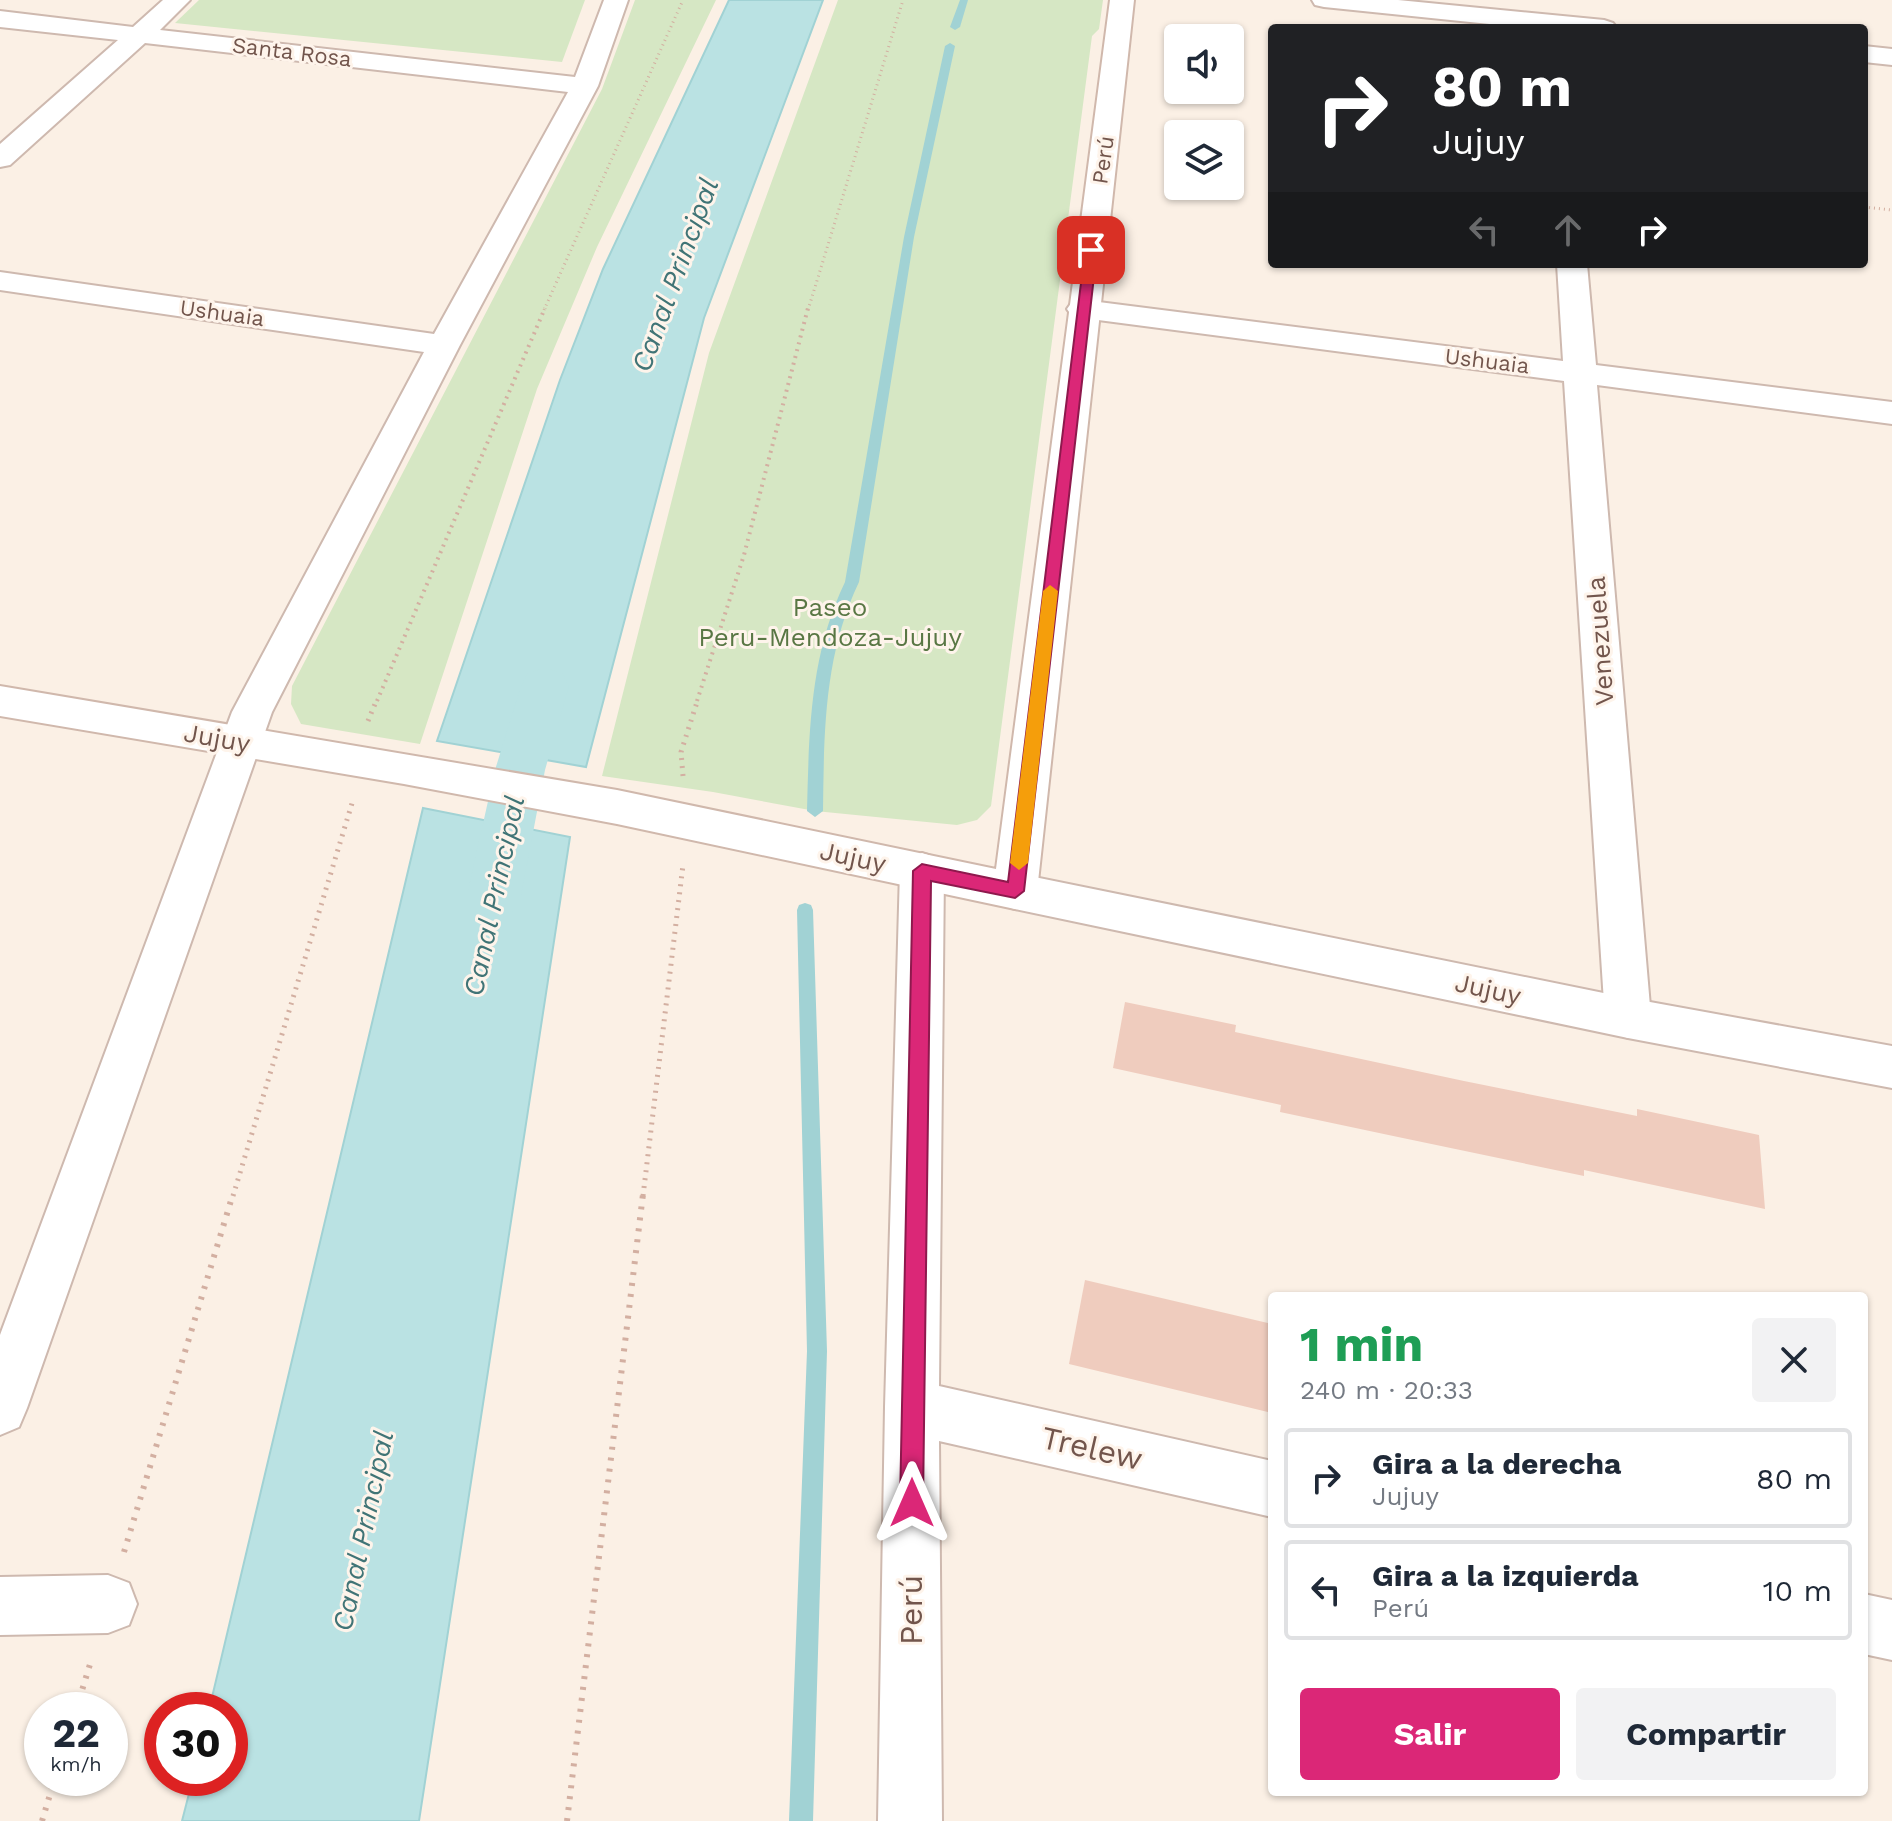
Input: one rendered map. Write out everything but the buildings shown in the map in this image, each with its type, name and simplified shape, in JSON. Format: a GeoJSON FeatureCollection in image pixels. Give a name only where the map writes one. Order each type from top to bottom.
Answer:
{"type":"FeatureCollection","features":[{"type":"Feature","properties":{"kind":"street"},"geometry":{"type":"LineString","coordinates":[[0,159],[178,0]]}},
{"type":"Feature","properties":{"kind":"street"},"geometry":{"type":"LineString","coordinates":[[0,1408],[252,712],[444,345],[585,86],[616,0]]}},
{"type":"Feature","properties":{"kind":"street","name":"Perú"},"geometry":{"type":"LineString","coordinates":[[1015,891],[1122,0]]}},
{"type":"Feature","properties":{"kind":"street"},"geometry":{"type":"LineString","coordinates":[[1324,0],[1553,17],[1585,24]]}},
{"type":"Feature","properties":{"kind":"street","name":"Santa Rosa"},"geometry":{"type":"LineString","coordinates":[[0,19],[585,86]]}},
{"type":"Feature","properties":{"kind":"street"},"geometry":{"type":"LineString","coordinates":[[1868,54],[1892,57]]}},
{"type":"Feature","properties":{"kind":"street","name":"Venezuela"},"geometry":{"type":"LineString","coordinates":[[1572,268],[1628,1018]]}},
{"type":"Feature","properties":{"kind":"street","name":"Ushuaia"},"geometry":{"type":"LineString","coordinates":[[0,281],[444,345]]}},
{"type":"Feature","properties":{"kind":"street","name":"Ushuaia"},"geometry":{"type":"LineString","coordinates":[[1083,309],[1892,413]]}},
{"type":"Feature","properties":{"kind":"street","name":"Jujuy"},"geometry":{"type":"LineString","coordinates":[[0,701],[617,807],[1628,1018],[1892,1067]]}},
{"type":"Feature","properties":{"kind":"street","name":"Perú"},"geometry":{"type":"LineString","coordinates":[[910,1821],[912,1407],[922,871]]}},
{"type":"Feature","properties":{"kind":"street","name":"Trelew"},"geometry":{"type":"LineString","coordinates":[[912,1407],[1268,1488]]}},
{"type":"Feature","properties":{"kind":"street"},"geometry":{"type":"LineString","coordinates":[[0,1606],[108,1604]]}},
{"type":"Feature","properties":{"kind":"street"},"geometry":{"type":"LineString","coordinates":[[1868,1625],[1892,1630]]}},
{"type":"Feature","properties":{"kind":"path"},"geometry":{"type":"LineString","coordinates":[[81,1692],[385,765],[362,735],[496,417],[683,0]]}},
{"type":"Feature","properties":{"kind":"path"},"geometry":{"type":"LineString","coordinates":[[567,1821],[689,822],[681,752],[744,555],[819,266],[903,0]]}},
{"type":"Feature","properties":{"kind":"path"},"geometry":{"type":"LineString","coordinates":[[1868,207],[1892,210]]}},
{"type":"Feature","properties":{"kind":"path"},"geometry":{"type":"LineString","coordinates":[[42,1821],[50,1796]]}},
{"type":"Feature","properties":{"kind":"green space"},"geometry":{"type":"Polygon","coordinates":[[[199,0],[585,0],[562,62],[175,23],[199,0]]]}},
{"type":"Feature","properties":{"kind":"green space"},"geometry":{"type":"Polygon","coordinates":[[[635,0],[716,0],[597,247],[537,389],[420,744],[301,724],[291,704],[292,686],[602,89],[635,0]]]}},
{"type":"Feature","properties":{"kind":"green space","name":"Paseo Peru-Mendoza-Jujuy"},"geometry":{"type":"Polygon","coordinates":[[[838,0],[1103,0],[1099,29],[1092,36],[991,806],[977,820],[957,825],[815,811],[602,776],[709,353],[838,0]]]}},
{"type":"Feature","properties":{"kind":"water"},"geometry":{"type":"Polygon","coordinates":[[[729,0],[823,0],[704,318],[586,767],[437,741],[560,380],[603,269],[729,0]]]}},
{"type":"Feature","properties":{"kind":"water"},"geometry":{"type":"Polygon","coordinates":[[[423,808],[570,837],[419,1821],[182,1821],[188,1796],[248,1796],[248,1692],[213,1692],[423,808]]]}},
{"type":"Feature","properties":{"kind":"waterway"},"geometry":{"type":"LineString","coordinates":[[955,27],[964,0]]}},
{"type":"Feature","properties":{"kind":"waterway"},"geometry":{"type":"LineString","coordinates":[[815,811],[824,664],[830,636],[852,582],[909,237],[950,46]]}},
{"type":"Feature","properties":{"kind":"waterway","name":"Canal Principal"},"geometry":{"type":"LineString","coordinates":[[494,895],[520,770],[545,686]]}},
{"type":"Feature","properties":{"kind":"waterway"},"geometry":{"type":"LineString","coordinates":[[801,1821],[817,1351],[805,910]]}},
{"type":"Feature","properties":{"kind":"slow traffic"},"geometry":{"type":"LineString","coordinates":[[1019,863],[1050,591]]}},
{"type":"Feature","properties":{"kind":"route"},"geometry":{"type":"LineString","coordinates":[[912,1503],[922,871],[1015,891],[1091,250]]}}]}
